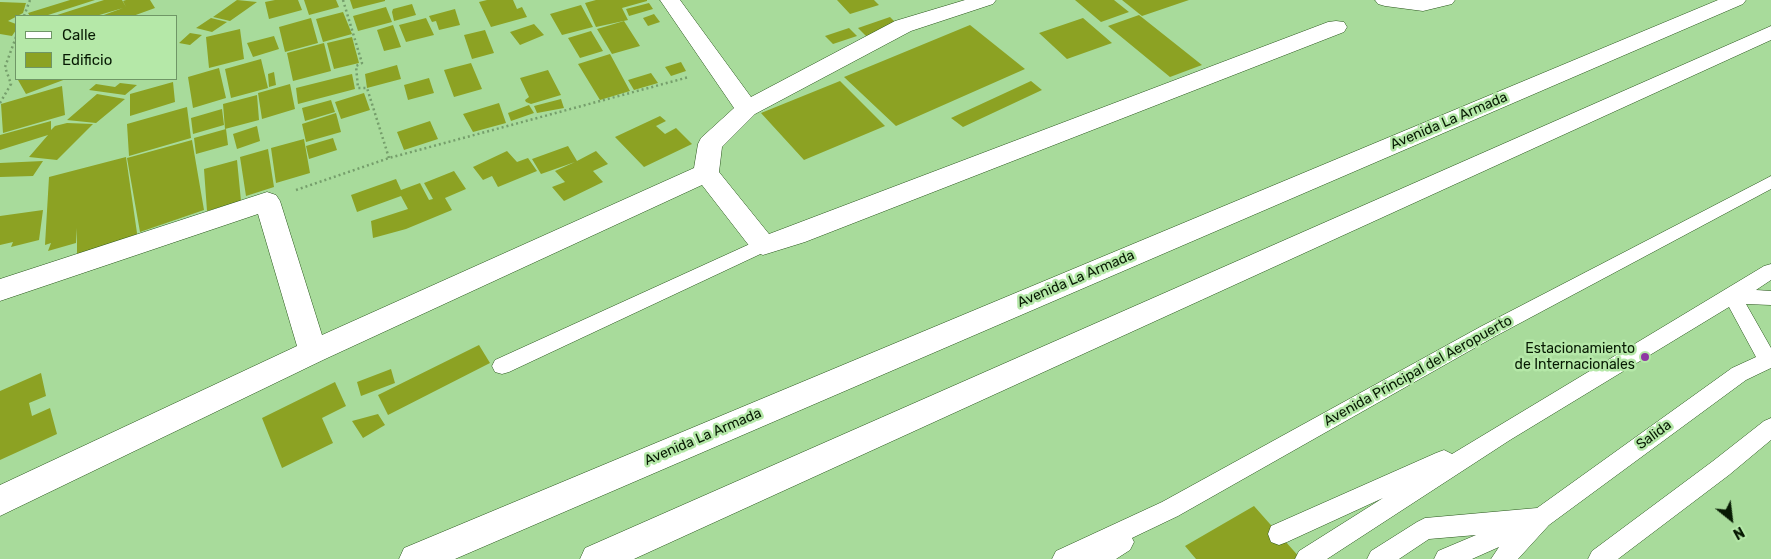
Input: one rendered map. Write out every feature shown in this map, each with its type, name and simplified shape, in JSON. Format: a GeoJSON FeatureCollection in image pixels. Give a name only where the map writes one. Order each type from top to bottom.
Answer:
{"type":"FeatureCollection","features":[{"type":"Feature","properties":{"kind":"main road"},"geometry":{"type":"LineString","coordinates":[[670,0],[747,109]]}},
{"type":"Feature","properties":{"kind":"main road"},"geometry":{"type":"LineString","coordinates":[[986,0],[903,26],[747,109],[710,144],[706,173],[762,245],[796,235],[1336,27]]}},
{"type":"Feature","properties":{"kind":"main road"},"geometry":{"type":"LineString","coordinates":[[1385,0],[1423,5],[1445,0]]}},
{"type":"Feature","properties":{"kind":"main road","name":"Avenida La Armada"},"geometry":{"type":"LineString","coordinates":[[416,559],[1736,0]]}},
{"type":"Feature","properties":{"kind":"main road"},"geometry":{"type":"LineString","coordinates":[[597,559],[1771,32]]}},
{"type":"Feature","properties":{"kind":"main road"},"geometry":{"type":"LineString","coordinates":[[0,501],[313,352],[706,173]]}},
{"type":"Feature","properties":{"kind":"main road"},"geometry":{"type":"LineString","coordinates":[[0,290],[267,201],[313,352]]}},
{"type":"Feature","properties":{"kind":"lane","name":"Avenida Principal del Aeropuerto"},"geometry":{"type":"LineString","coordinates":[[1064,559],[1170,509],[1487,332],[1771,182]]}},
{"type":"Feature","properties":{"kind":"lane"},"geometry":{"type":"LineString","coordinates":[[502,366],[762,245]]}},
{"type":"Feature","properties":{"kind":"lane"},"geometry":{"type":"LineString","coordinates":[[1307,559],[1502,434],[1771,271]]}},
{"type":"Feature","properties":{"kind":"lane"},"geometry":{"type":"LineString","coordinates":[[1732,296],[1771,298]]}},
{"type":"Feature","properties":{"kind":"lane"},"geometry":{"type":"LineString","coordinates":[[1732,296],[1769,359]]}},
{"type":"Feature","properties":{"kind":"lane","name":"Salida"},"geometry":{"type":"LineString","coordinates":[[1540,518],[1739,374],[1769,359]]}},
{"type":"Feature","properties":{"kind":"lane"},"geometry":{"type":"LineString","coordinates":[[1600,559],[1721,468],[1771,427]]}},
{"type":"Feature","properties":{"kind":"lane"},"geometry":{"type":"LineString","coordinates":[[1279,534],[1502,434]]}},
{"type":"Feature","properties":{"kind":"lane"},"geometry":{"type":"LineString","coordinates":[[1096,559],[1170,509]]}},
{"type":"Feature","properties":{"kind":"lane"},"geometry":{"type":"LineString","coordinates":[[1379,559],[1424,529],[1540,518]]}},
{"type":"Feature","properties":{"kind":"lane"},"geometry":{"type":"LineString","coordinates":[[1446,559],[1540,518]]}},
{"type":"Feature","properties":{"kind":"lane"},"geometry":{"type":"LineString","coordinates":[[1502,559],[1540,518]]}},
{"type":"Feature","properties":{"kind":"path"},"geometry":{"type":"LineString","coordinates":[[24,15],[30,0]]}},
{"type":"Feature","properties":{"kind":"path"},"geometry":{"type":"LineString","coordinates":[[343,0],[362,63],[356,66],[358,88],[368,88],[389,158]]}},
{"type":"Feature","properties":{"kind":"path"},"geometry":{"type":"LineString","coordinates":[[0,103],[11,84],[5,67],[15,39]]}},
{"type":"Feature","properties":{"kind":"path"},"geometry":{"type":"LineString","coordinates":[[267,201],[389,158],[719,69]]}},
{"type":"Feature","properties":{"kind":"building"},"geometry":{"type":"Polygon","coordinates":[[[70,0],[95,0],[48,15],[29,15],[28,13],[70,0]]]}},
{"type":"Feature","properties":{"kind":"building"},"geometry":{"type":"Polygon","coordinates":[[[104,0],[122,0],[126,7],[123,1],[126,0],[150,0],[155,8],[136,15],[104,15],[123,8],[99,15],[57,15],[104,0]]]}},
{"type":"Feature","properties":{"kind":"building"},"geometry":{"type":"Polygon","coordinates":[[[237,0],[257,2],[230,21],[213,17],[237,0]]]}},
{"type":"Feature","properties":{"kind":"building"},"geometry":{"type":"Polygon","coordinates":[[[298,0],[302,10],[269,19],[265,2],[298,0]]]}},
{"type":"Feature","properties":{"kind":"building"},"geometry":{"type":"Polygon","coordinates":[[[304,0],[336,0],[339,7],[309,15],[304,0]]]}},
{"type":"Feature","properties":{"kind":"building"},"geometry":{"type":"Polygon","coordinates":[[[350,0],[385,0],[385,1],[353,9],[350,0]]]}},
{"type":"Feature","properties":{"kind":"building"},"geometry":{"type":"Polygon","coordinates":[[[487,0],[513,0],[517,9],[522,7],[527,17],[491,27],[479,2],[487,0]]]}},
{"type":"Feature","properties":{"kind":"building"},"geometry":{"type":"Polygon","coordinates":[[[596,0],[647,1],[622,8],[628,20],[596,27],[585,3],[596,0]]]}},
{"type":"Feature","properties":{"kind":"building"},"geometry":{"type":"Polygon","coordinates":[[[837,0],[874,0],[879,5],[850,14],[837,0]]]}},
{"type":"Feature","properties":{"kind":"building"},"geometry":{"type":"Polygon","coordinates":[[[1075,0],[1114,0],[1129,12],[1101,22],[1075,0]]]}},
{"type":"Feature","properties":{"kind":"building"},"geometry":{"type":"Polygon","coordinates":[[[1122,0],[1189,0],[1142,16],[1122,0]]]}},
{"type":"Feature","properties":{"kind":"building"},"geometry":{"type":"Polygon","coordinates":[[[0,2],[26,3],[23,13],[15,15],[15,17],[8,21],[15,24],[15,32],[12,36],[0,34],[0,2]]]}},
{"type":"Feature","properties":{"kind":"building"},"geometry":{"type":"Polygon","coordinates":[[[649,3],[653,9],[629,16],[626,9],[649,3]]]}},
{"type":"Feature","properties":{"kind":"building"},"geometry":{"type":"Polygon","coordinates":[[[412,4],[416,15],[394,21],[393,9],[412,4]]]}},
{"type":"Feature","properties":{"kind":"building"},"geometry":{"type":"Polygon","coordinates":[[[581,5],[593,27],[562,35],[550,14],[581,5]]]}},
{"type":"Feature","properties":{"kind":"building"},"geometry":{"type":"Polygon","coordinates":[[[386,7],[392,22],[358,31],[353,16],[386,7]]]}},
{"type":"Feature","properties":{"kind":"building"},"geometry":{"type":"Polygon","coordinates":[[[455,9],[460,25],[439,30],[436,21],[432,22],[429,16],[455,9]]]}},
{"type":"Feature","properties":{"kind":"building"},"geometry":{"type":"Polygon","coordinates":[[[343,12],[352,34],[323,42],[316,19],[343,12]]]}},
{"type":"Feature","properties":{"kind":"building"},"geometry":{"type":"Polygon","coordinates":[[[654,14],[660,22],[648,26],[643,18],[654,14]]]}},
{"type":"Feature","properties":{"kind":"building"},"geometry":{"type":"Polygon","coordinates":[[[1139,15],[1202,65],[1170,77],[1108,26],[1139,15]]]}},
{"type":"Feature","properties":{"kind":"building"},"geometry":{"type":"Polygon","coordinates":[[[890,17],[898,25],[866,36],[858,28],[890,17]]]}},
{"type":"Feature","properties":{"kind":"building"},"geometry":{"type":"Polygon","coordinates":[[[211,18],[227,22],[212,32],[196,28],[211,18]]]}},
{"type":"Feature","properties":{"kind":"building"},"geometry":{"type":"Polygon","coordinates":[[[311,18],[318,43],[285,52],[279,27],[311,18]]]}},
{"type":"Feature","properties":{"kind":"building"},"geometry":{"type":"Polygon","coordinates":[[[426,18],[434,35],[406,42],[399,25],[426,18]]]}},
{"type":"Feature","properties":{"kind":"building"},"geometry":{"type":"Polygon","coordinates":[[[1083,18],[1112,43],[1067,59],[1039,33],[1083,18]]]}},
{"type":"Feature","properties":{"kind":"building"},"geometry":{"type":"Polygon","coordinates":[[[624,21],[640,46],[612,54],[597,29],[624,21]]]}},
{"type":"Feature","properties":{"kind":"building"},"geometry":{"type":"Polygon","coordinates":[[[534,24],[544,35],[520,45],[510,32],[534,24]]]}},
{"type":"Feature","properties":{"kind":"building"},"geometry":{"type":"Polygon","coordinates":[[[393,25],[401,47],[384,51],[377,30],[393,25]]]}},
{"type":"Feature","properties":{"kind":"building"},"geometry":{"type":"Polygon","coordinates":[[[970,25],[1025,69],[896,126],[844,77],[970,25]]]}},
{"type":"Feature","properties":{"kind":"building"},"geometry":{"type":"Polygon","coordinates":[[[849,28],[857,36],[833,44],[825,36],[849,28]]]}},
{"type":"Feature","properties":{"kind":"building"},"geometry":{"type":"Polygon","coordinates":[[[240,29],[244,59],[209,68],[206,37],[240,29]]]}},
{"type":"Feature","properties":{"kind":"building"},"geometry":{"type":"Polygon","coordinates":[[[485,30],[494,53],[472,59],[464,35],[485,30]]]}},
{"type":"Feature","properties":{"kind":"building"},"geometry":{"type":"Polygon","coordinates":[[[591,31],[603,51],[580,58],[568,38],[591,31]]]}},
{"type":"Feature","properties":{"kind":"building"},"geometry":{"type":"Polygon","coordinates":[[[190,33],[202,35],[190,45],[179,43],[190,33]]]}},
{"type":"Feature","properties":{"kind":"building"},"geometry":{"type":"Polygon","coordinates":[[[274,36],[279,49],[253,57],[247,43],[274,36]]]}},
{"type":"Feature","properties":{"kind":"building"},"geometry":{"type":"Polygon","coordinates":[[[352,37],[359,63],[334,69],[327,43],[352,37]]]}},
{"type":"Feature","properties":{"kind":"building"},"geometry":{"type":"Polygon","coordinates":[[[324,43],[331,71],[293,81],[287,53],[324,43]]]}},
{"type":"Feature","properties":{"kind":"building"},"geometry":{"type":"Polygon","coordinates":[[[610,54],[630,91],[600,100],[578,64],[610,54]]]}},
{"type":"Feature","properties":{"kind":"building"},"geometry":{"type":"Polygon","coordinates":[[[261,59],[268,88],[231,98],[225,69],[261,59]]]}},
{"type":"Feature","properties":{"kind":"building"},"geometry":{"type":"Polygon","coordinates":[[[681,62],[686,71],[671,76],[665,67],[681,62]]]}},
{"type":"Feature","properties":{"kind":"building"},"geometry":{"type":"Polygon","coordinates":[[[471,63],[482,89],[454,97],[444,70],[471,63]]]}},
{"type":"Feature","properties":{"kind":"building"},"geometry":{"type":"Polygon","coordinates":[[[397,65],[401,79],[367,88],[365,74],[397,65]]]}},
{"type":"Feature","properties":{"kind":"building"},"geometry":{"type":"Polygon","coordinates":[[[219,68],[226,98],[193,108],[188,77],[219,68]]]}},
{"type":"Feature","properties":{"kind":"building"},"geometry":{"type":"Polygon","coordinates":[[[548,70],[561,95],[531,104],[526,102],[525,100],[529,97],[520,78],[548,70]]]}},
{"type":"Feature","properties":{"kind":"building"},"geometry":{"type":"Polygon","coordinates":[[[274,72],[276,85],[269,87],[268,74],[274,72]]]}},
{"type":"Feature","properties":{"kind":"building"},"geometry":{"type":"Polygon","coordinates":[[[651,73],[658,83],[634,90],[628,80],[651,73]]]}},
{"type":"Feature","properties":{"kind":"building"},"geometry":{"type":"Polygon","coordinates":[[[352,74],[355,89],[298,104],[296,88],[352,74]]]}},
{"type":"Feature","properties":{"kind":"building"},"geometry":{"type":"Polygon","coordinates":[[[429,78],[434,93],[408,100],[404,85],[429,78]]]}},
{"type":"Feature","properties":{"kind":"building"},"geometry":{"type":"Polygon","coordinates":[[[18,80],[63,80],[26,94],[18,80]]]}},
{"type":"Feature","properties":{"kind":"building"},"geometry":{"type":"Polygon","coordinates":[[[840,81],[885,126],[804,160],[761,113],[840,81]]]}},
{"type":"Feature","properties":{"kind":"building"},"geometry":{"type":"Polygon","coordinates":[[[1031,81],[1042,90],[963,127],[951,118],[1031,81]]]}},
{"type":"Feature","properties":{"kind":"building"},"geometry":{"type":"Polygon","coordinates":[[[173,82],[175,102],[130,116],[130,94],[173,82]]]}},
{"type":"Feature","properties":{"kind":"building"},"geometry":{"type":"Polygon","coordinates":[[[120,83],[137,85],[125,95],[89,90],[96,84],[115,87],[120,83]]]}},
{"type":"Feature","properties":{"kind":"building"},"geometry":{"type":"Polygon","coordinates":[[[290,84],[295,109],[262,119],[258,93],[290,84]]]}},
{"type":"Feature","properties":{"kind":"building"},"geometry":{"type":"Polygon","coordinates":[[[62,86],[65,115],[3,133],[1,104],[62,86]]]}},
{"type":"Feature","properties":{"kind":"building"},"geometry":{"type":"Polygon","coordinates":[[[364,93],[370,110],[341,119],[335,102],[364,93]]]}},
{"type":"Feature","properties":{"kind":"building"},"geometry":{"type":"Polygon","coordinates":[[[97,94],[125,99],[96,123],[67,120],[97,94]]]}},
{"type":"Feature","properties":{"kind":"building"},"geometry":{"type":"Polygon","coordinates":[[[257,95],[259,120],[225,129],[223,104],[257,95]]]}},
{"type":"Feature","properties":{"kind":"building"},"geometry":{"type":"Polygon","coordinates":[[[561,99],[564,108],[537,113],[534,106],[561,99]]]}},
{"type":"Feature","properties":{"kind":"building"},"geometry":{"type":"Polygon","coordinates":[[[331,100],[335,112],[305,121],[302,108],[331,100]]]}},
{"type":"Feature","properties":{"kind":"building"},"geometry":{"type":"Polygon","coordinates":[[[499,103],[506,123],[473,132],[463,114],[499,103]]]}},
{"type":"Feature","properties":{"kind":"building"},"geometry":{"type":"Polygon","coordinates":[[[529,105],[534,113],[511,121],[508,113],[529,105]]]}},
{"type":"Feature","properties":{"kind":"building"},"geometry":{"type":"Polygon","coordinates":[[[187,107],[191,138],[129,156],[127,124],[187,107]]]}},
{"type":"Feature","properties":{"kind":"building"},"geometry":{"type":"Polygon","coordinates":[[[222,109],[224,125],[193,134],[191,118],[222,109]]]}},
{"type":"Feature","properties":{"kind":"building"},"geometry":{"type":"Polygon","coordinates":[[[336,113],[341,132],[306,142],[302,124],[336,113]]]}},
{"type":"Feature","properties":{"kind":"building"},"geometry":{"type":"Polygon","coordinates":[[[660,116],[666,121],[656,126],[665,134],[676,128],[692,144],[644,167],[615,137],[660,116]]]}},
{"type":"Feature","properties":{"kind":"building"},"geometry":{"type":"Polygon","coordinates":[[[51,121],[51,130],[55,126],[67,123],[93,124],[57,160],[29,157],[48,135],[0,150],[0,135],[51,121]]]}},
{"type":"Feature","properties":{"kind":"building"},"geometry":{"type":"Polygon","coordinates":[[[430,121],[438,139],[404,150],[397,132],[430,121]]]}},
{"type":"Feature","properties":{"kind":"building"},"geometry":{"type":"Polygon","coordinates":[[[257,126],[260,141],[237,149],[233,134],[257,126]]]}},
{"type":"Feature","properties":{"kind":"building"},"geometry":{"type":"Polygon","coordinates":[[[226,129],[228,145],[196,154],[194,138],[226,129]]]}},
{"type":"Feature","properties":{"kind":"building"},"geometry":{"type":"Polygon","coordinates":[[[333,138],[337,150],[309,159],[306,146],[333,138]]]}},
{"type":"Feature","properties":{"kind":"building"},"geometry":{"type":"Polygon","coordinates":[[[304,139],[310,173],[276,183],[271,148],[304,139]]]}},
{"type":"Feature","properties":{"kind":"building"},"geometry":{"type":"Polygon","coordinates":[[[192,140],[204,210],[140,232],[127,158],[192,140]]]}},
{"type":"Feature","properties":{"kind":"building"},"geometry":{"type":"Polygon","coordinates":[[[568,146],[577,161],[596,151],[608,164],[593,171],[603,182],[564,201],[552,187],[565,182],[555,171],[575,162],[541,174],[532,159],[568,146]]]}},
{"type":"Feature","properties":{"kind":"building"},"geometry":{"type":"Polygon","coordinates":[[[268,149],[274,187],[246,196],[240,157],[268,149]]]}},
{"type":"Feature","properties":{"kind":"building"},"geometry":{"type":"Polygon","coordinates":[[[507,151],[517,162],[528,158],[537,171],[498,187],[492,176],[483,180],[473,167],[507,151]]]}},
{"type":"Feature","properties":{"kind":"building"},"geometry":{"type":"Polygon","coordinates":[[[126,157],[138,240],[77,254],[77,228],[76,243],[48,251],[51,243],[45,245],[49,177],[126,157]]]}},
{"type":"Feature","properties":{"kind":"building"},"geometry":{"type":"Polygon","coordinates":[[[237,160],[241,201],[207,211],[204,169],[237,160]]]}},
{"type":"Feature","properties":{"kind":"building"},"geometry":{"type":"Polygon","coordinates":[[[43,161],[33,176],[0,177],[0,163],[43,161]]]}},
{"type":"Feature","properties":{"kind":"building"},"geometry":{"type":"Polygon","coordinates":[[[454,171],[466,189],[445,198],[452,210],[406,229],[373,238],[371,221],[408,209],[401,196],[357,212],[351,195],[396,179],[401,190],[420,183],[429,200],[433,199],[424,183],[454,171]]]}},
{"type":"Feature","properties":{"kind":"building"},"geometry":{"type":"Polygon","coordinates":[[[43,210],[39,240],[11,247],[13,242],[0,245],[0,216],[43,210]]]}},
{"type":"Feature","properties":{"kind":"building"},"geometry":{"type":"Polygon","coordinates":[[[479,345],[490,363],[388,415],[378,395],[479,345]]]}},
{"type":"Feature","properties":{"kind":"building"},"geometry":{"type":"Polygon","coordinates":[[[391,369],[395,383],[361,396],[357,382],[391,369]]]}},
{"type":"Feature","properties":{"kind":"building"},"geometry":{"type":"Polygon","coordinates":[[[41,373],[46,396],[29,403],[32,416],[50,408],[57,434],[0,460],[0,391],[41,373]]]}},
{"type":"Feature","properties":{"kind":"building"},"geometry":{"type":"Polygon","coordinates":[[[335,382],[346,406],[322,418],[333,443],[282,468],[262,418],[335,382]]]}},
{"type":"Feature","properties":{"kind":"building"},"geometry":{"type":"Polygon","coordinates":[[[378,414],[385,425],[363,438],[352,421],[378,414]]]}},
{"type":"Feature","properties":{"kind":"building"},"geometry":{"type":"Polygon","coordinates":[[[1254,506],[1301,559],[1196,559],[1185,546],[1254,506]]]}},
{"type":"Feature","properties":{"kind":"place","name":"Estacionamiento de Internacionales"},"geometry":{"type":"Point","coordinates":[1645,357]}}]}
